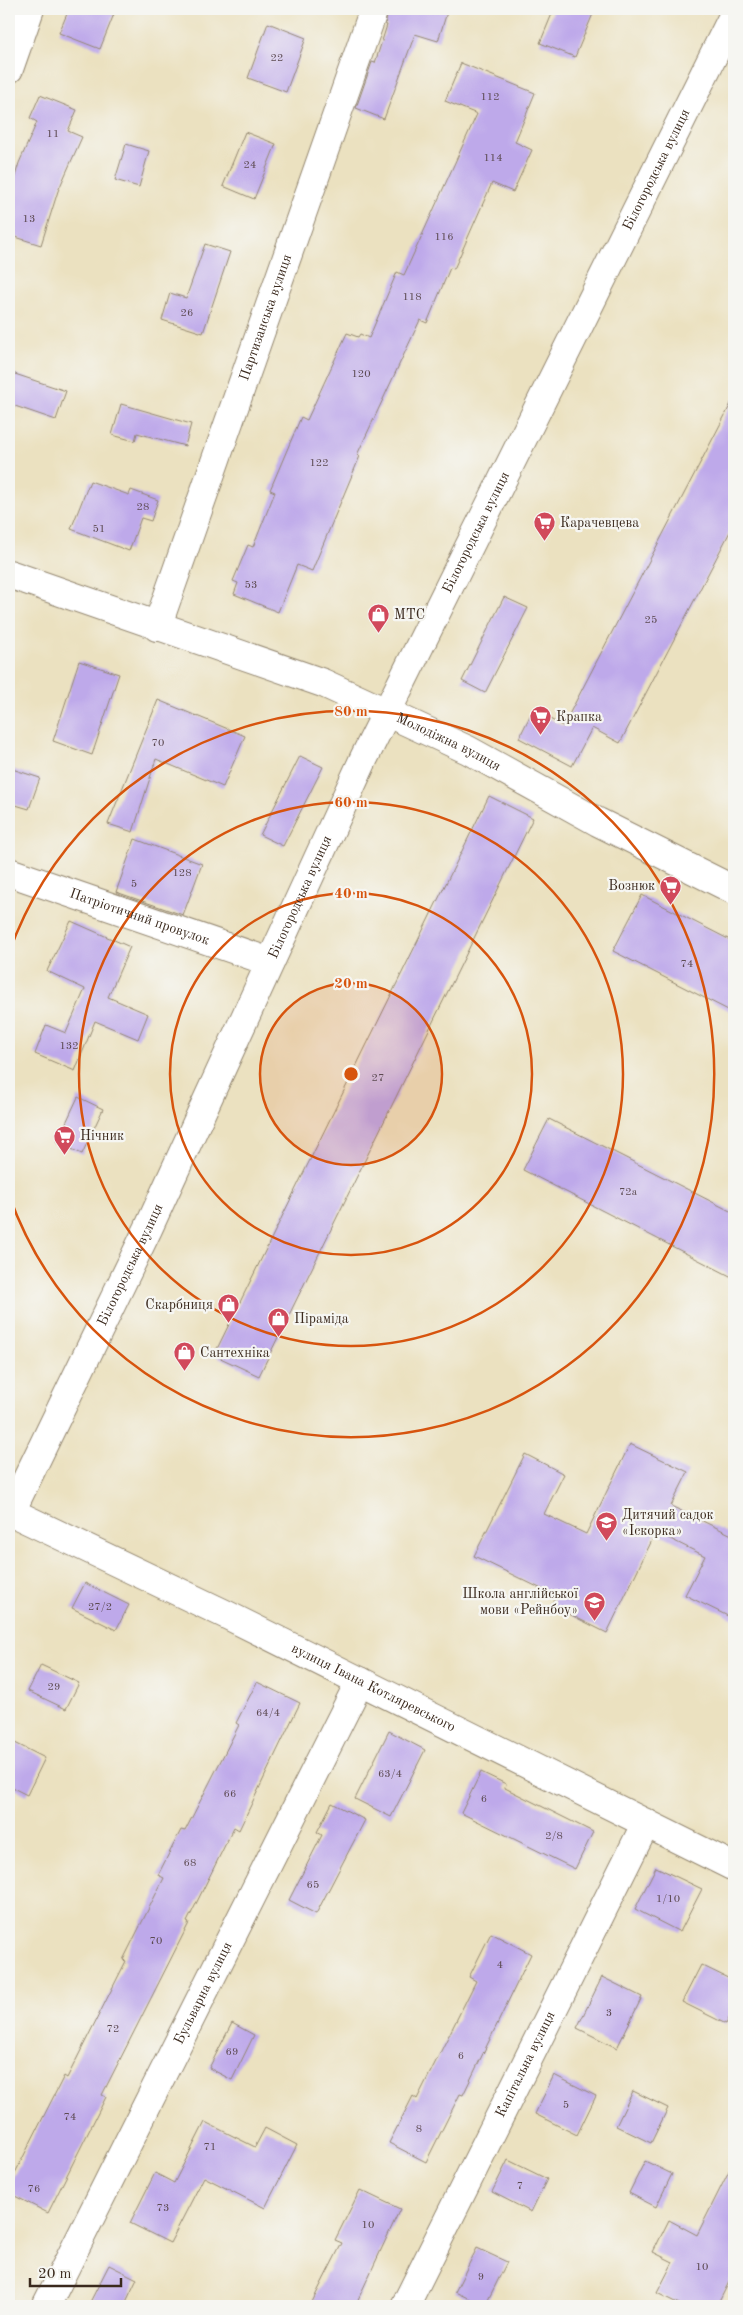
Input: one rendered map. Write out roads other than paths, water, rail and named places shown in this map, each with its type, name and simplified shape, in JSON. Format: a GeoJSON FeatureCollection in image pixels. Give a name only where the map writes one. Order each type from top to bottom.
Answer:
{"type":"FeatureCollection","features":[{"type":"Feature","properties":{"kind":"street"},"geometry":{"type":"LineString","coordinates":[[9,69],[30,9]]}},
{"type":"Feature","properties":{"kind":"street","name":"Партизанська вулиця"},"geometry":{"type":"LineString","coordinates":[[157,627],[374,9]]}},
{"type":"Feature","properties":{"kind":"street","name":"Білогородська вулиця"},"geometry":{"type":"LineString","coordinates":[[9,1513],[148,1229],[385,714],[734,14]]}},
{"type":"Feature","properties":{"kind":"street","name":"Молодіжна вулиця"},"geometry":{"type":"LineString","coordinates":[[9,574],[157,627],[323,683],[385,714],[468,750],[598,822],[734,890]]}},
{"type":"Feature","properties":{"kind":"street","name":"Патріотичний провулок"},"geometry":{"type":"LineString","coordinates":[[9,872],[270,962]]}},
{"type":"Feature","properties":{"kind":"street","name":"вулиця Івана Котляревського"},"geometry":{"type":"LineString","coordinates":[[9,1513],[360,1681],[734,1867]]}},
{"type":"Feature","properties":{"kind":"street","name":"Бульварна вулиця"},"geometry":{"type":"LineString","coordinates":[[46,2306],[360,1681]]}},
{"type":"Feature","properties":{"kind":"street","name":"Капітальна вулиця"},"geometry":{"type":"LineString","coordinates":[[405,2306],[646,1823]]}},
{"type":"Feature","properties":{"kind":"place","name":"Карачевцева"},"geometry":{"type":"Point","coordinates":[544,542]}},
{"type":"Feature","properties":{"kind":"place","name":"МТС"},"geometry":{"type":"Point","coordinates":[378,634]}},
{"type":"Feature","properties":{"kind":"place","name":"Крапка"},"geometry":{"type":"Point","coordinates":[540,736]}},
{"type":"Feature","properties":{"kind":"place","name":"Вознюк"},"geometry":{"type":"Point","coordinates":[671,905]}},
{"type":"Feature","properties":{"kind":"place","name":"Нічник"},"geometry":{"type":"Point","coordinates":[64,1155]}},
{"type":"Feature","properties":{"kind":"place","name":"Скарбниця"},"geometry":{"type":"Point","coordinates":[229,1324]}},
{"type":"Feature","properties":{"kind":"place","name":"Піраміда"},"geometry":{"type":"Point","coordinates":[278,1338]}},
{"type":"Feature","properties":{"kind":"place","name":"Сантехніка"},"geometry":{"type":"Point","coordinates":[184,1372]}},
{"type":"Feature","properties":{"kind":"place","name":"Дитячий садок «Іскорка»"},"geometry":{"type":"Point","coordinates":[606,1542]}},
{"type":"Feature","properties":{"kind":"place","name":"Школа англійської мови «Рейнбоу»"},"geometry":{"type":"Point","coordinates":[594,1621]}}]}
